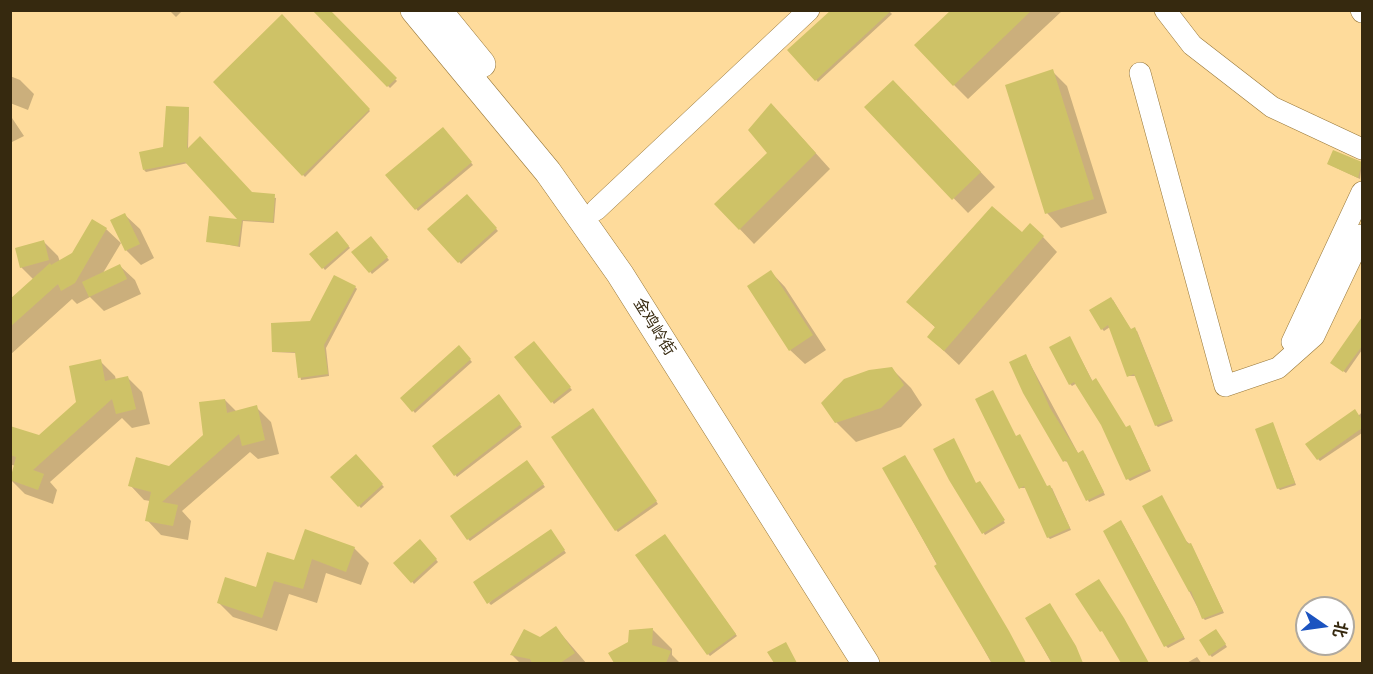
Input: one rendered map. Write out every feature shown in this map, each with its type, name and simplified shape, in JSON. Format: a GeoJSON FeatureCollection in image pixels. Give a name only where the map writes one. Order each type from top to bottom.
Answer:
{"type":"FeatureCollection","features":[{"type":"Feature","properties":{"kind":"main road","name":"金鸡岭街"},"geometry":{"type":"LineString","coordinates":[[414,10],[548,172],[620,274],[866,663]]}},
{"type":"Feature","properties":{"kind":"main road","name":"金鸡岭街"},"geometry":{"type":"LineString","coordinates":[[438,10],[596,210],[882,663]]}},
{"type":"Feature","properties":{"kind":"street"},"geometry":{"type":"LineString","coordinates":[[596,210],[809,10]]}},
{"type":"Feature","properties":{"kind":"street"},"geometry":{"type":"LineString","coordinates":[[1166,10],[1192,45],[1272,106],[1362,148]]}},
{"type":"Feature","properties":{"kind":"street"},"geometry":{"type":"LineString","coordinates":[[1140,73],[1225,386],[1278,368],[1314,336],[1362,235]]}},
{"type":"Feature","properties":{"kind":"street"},"geometry":{"type":"LineString","coordinates":[[1292,342],[1362,192]]}},
{"type":"Feature","properties":{"kind":"building"},"geometry":{"type":"Polygon","coordinates":[[[312,10],[330,10],[397,78],[387,87],[312,10]]]}},
{"type":"Feature","properties":{"kind":"building"},"geometry":{"type":"Polygon","coordinates":[[[831,10],[892,10],[815,81],[787,50],[831,10]]]}},
{"type":"Feature","properties":{"kind":"building"},"geometry":{"type":"Polygon","coordinates":[[[951,10],[1032,10],[953,86],[914,45],[951,10]]]}},
{"type":"Feature","properties":{"kind":"building"},"geometry":{"type":"Polygon","coordinates":[[[282,14],[370,109],[302,176],[213,82],[282,14]]]}},
{"type":"Feature","properties":{"kind":"building"},"geometry":{"type":"Polygon","coordinates":[[[1053,69],[1094,199],[1045,214],[1005,85],[1053,69]]]}},
{"type":"Feature","properties":{"kind":"building"},"geometry":{"type":"Polygon","coordinates":[[[893,80],[981,172],[952,200],[864,107],[893,80]]]}},
{"type":"Feature","properties":{"kind":"building"},"geometry":{"type":"Polygon","coordinates":[[[771,103],[816,153],[739,230],[714,204],[767,153],[748,130],[771,103]]]}},
{"type":"Feature","properties":{"kind":"building"},"geometry":{"type":"Polygon","coordinates":[[[166,106],[189,107],[187,149],[200,136],[252,192],[275,194],[273,222],[242,220],[238,246],[206,242],[209,216],[237,219],[185,162],[143,170],[139,152],[163,147],[166,106]]]}},
{"type":"Feature","properties":{"kind":"building"},"geometry":{"type":"Polygon","coordinates":[[[443,127],[472,162],[415,210],[385,175],[443,127]]]}},
{"type":"Feature","properties":{"kind":"building"},"geometry":{"type":"Polygon","coordinates":[[[1333,150],[1362,162],[1358,178],[1327,164],[1333,150]]]}},
{"type":"Feature","properties":{"kind":"building"},"geometry":{"type":"Polygon","coordinates":[[[467,194],[497,228],[458,263],[427,229],[467,194]]]}},
{"type":"Feature","properties":{"kind":"building"},"geometry":{"type":"Polygon","coordinates":[[[992,206],[1022,232],[1030,223],[1044,236],[944,351],[927,337],[935,327],[906,302],[992,206]]]}},
{"type":"Feature","properties":{"kind":"building"},"geometry":{"type":"Polygon","coordinates":[[[125,213],[140,244],[125,251],[110,220],[125,213]]]}},
{"type":"Feature","properties":{"kind":"building"},"geometry":{"type":"Polygon","coordinates":[[[92,219],[107,228],[75,283],[61,291],[58,284],[10,327],[10,299],[50,263],[51,265],[72,253],[92,219]]]}},
{"type":"Feature","properties":{"kind":"building"},"geometry":{"type":"Polygon","coordinates":[[[337,231],[349,246],[322,269],[309,254],[337,231]]]}},
{"type":"Feature","properties":{"kind":"building"},"geometry":{"type":"Polygon","coordinates":[[[371,236],[388,257],[369,273],[351,252],[371,236]]]}},
{"type":"Feature","properties":{"kind":"building"},"geometry":{"type":"Polygon","coordinates":[[[44,240],[49,260],[20,268],[15,248],[44,240]]]}},
{"type":"Feature","properties":{"kind":"building"},"geometry":{"type":"Polygon","coordinates":[[[120,264],[127,279],[89,297],[82,282],[120,264]]]}},
{"type":"Feature","properties":{"kind":"building"},"geometry":{"type":"Polygon","coordinates":[[[771,270],[813,335],[789,351],[747,286],[771,270]]]}},
{"type":"Feature","properties":{"kind":"building"},"geometry":{"type":"Polygon","coordinates":[[[334,275],[356,286],[324,345],[328,374],[298,378],[295,352],[272,352],[271,323],[310,321],[334,275]]]}},
{"type":"Feature","properties":{"kind":"building"},"geometry":{"type":"Polygon","coordinates":[[[1111,297],[1131,329],[1135,327],[1172,419],[1155,426],[1134,374],[1127,377],[1108,325],[1101,330],[1089,310],[1111,297]]]}},
{"type":"Feature","properties":{"kind":"building"},"geometry":{"type":"Polygon","coordinates":[[[1362,317],[1362,346],[1343,372],[1330,363],[1362,317]]]}},
{"type":"Feature","properties":{"kind":"building"},"geometry":{"type":"Polygon","coordinates":[[[1070,336],[1092,381],[1096,378],[1126,427],[1130,425],[1150,469],[1126,480],[1101,425],[1074,382],[1069,385],[1049,347],[1070,336]]]}},
{"type":"Feature","properties":{"kind":"building"},"geometry":{"type":"Polygon","coordinates":[[[534,341],[571,387],[551,403],[514,357],[534,341]]]}},
{"type":"Feature","properties":{"kind":"building"},"geometry":{"type":"Polygon","coordinates":[[[459,345],[471,359],[412,412],[400,398],[459,345]]]}},
{"type":"Feature","properties":{"kind":"building"},"geometry":{"type":"Polygon","coordinates":[[[1026,354],[1050,408],[1078,453],[1083,450],[1104,492],[1086,501],[1066,460],[1063,462],[1023,393],[1009,362],[1026,354]]]}},
{"type":"Feature","properties":{"kind":"building"},"geometry":{"type":"Polygon","coordinates":[[[101,359],[105,381],[128,376],[136,409],[116,414],[112,399],[33,470],[44,474],[38,490],[10,480],[16,457],[10,455],[10,426],[39,435],[76,402],[69,366],[101,359]]]}},
{"type":"Feature","properties":{"kind":"building"},"geometry":{"type":"Polygon","coordinates":[[[892,367],[904,385],[881,408],[835,423],[821,403],[844,379],[869,370],[892,367]]]}},
{"type":"Feature","properties":{"kind":"building"},"geometry":{"type":"Polygon","coordinates":[[[993,390],[1016,436],[1020,434],[1047,486],[1050,485],[1070,528],[1047,538],[1024,486],[1019,489],[975,399],[993,390]]]}},
{"type":"Feature","properties":{"kind":"building"},"geometry":{"type":"Polygon","coordinates":[[[499,394],[521,424],[454,476],[432,446],[499,394]]]}},
{"type":"Feature","properties":{"kind":"building"},"geometry":{"type":"Polygon","coordinates":[[[225,399],[227,413],[257,405],[265,440],[242,446],[239,434],[162,502],[178,505],[173,526],[145,521],[151,492],[128,486],[136,457],[169,466],[203,435],[199,402],[225,399]]]}},
{"type":"Feature","properties":{"kind":"building"},"geometry":{"type":"Polygon","coordinates":[[[593,408],[657,501],[615,531],[551,437],[593,408]]]}},
{"type":"Feature","properties":{"kind":"building"},"geometry":{"type":"Polygon","coordinates":[[[1355,409],[1362,420],[1362,428],[1317,460],[1305,444],[1355,409]]]}},
{"type":"Feature","properties":{"kind":"building"},"geometry":{"type":"Polygon","coordinates":[[[1273,422],[1295,483],[1277,489],[1255,429],[1273,422]]]}},
{"type":"Feature","properties":{"kind":"building"},"geometry":{"type":"Polygon","coordinates":[[[954,438],[976,483],[980,481],[1005,520],[982,534],[933,449],[954,438]]]}},
{"type":"Feature","properties":{"kind":"building"},"geometry":{"type":"Polygon","coordinates":[[[356,454],[383,484],[358,507],[330,477],[356,454]]]}},
{"type":"Feature","properties":{"kind":"building"},"geometry":{"type":"Polygon","coordinates":[[[905,455],[1026,663],[992,663],[934,566],[937,564],[882,468],[905,455]]]}},
{"type":"Feature","properties":{"kind":"building"},"geometry":{"type":"Polygon","coordinates":[[[527,460],[544,484],[467,540],[450,516],[527,460]]]}},
{"type":"Feature","properties":{"kind":"building"},"geometry":{"type":"Polygon","coordinates":[[[1162,495],[1188,544],[1191,543],[1223,611],[1202,619],[1191,591],[1189,592],[1142,506],[1162,495]]]}},
{"type":"Feature","properties":{"kind":"building"},"geometry":{"type":"Polygon","coordinates":[[[1121,520],[1184,637],[1164,647],[1103,531],[1121,520]]]}},
{"type":"Feature","properties":{"kind":"building"},"geometry":{"type":"Polygon","coordinates":[[[305,529],[355,547],[346,572],[312,559],[303,589],[274,581],[262,618],[217,603],[225,577],[256,587],[267,552],[294,560],[305,529]]]}},
{"type":"Feature","properties":{"kind":"building"},"geometry":{"type":"Polygon","coordinates":[[[551,529],[565,550],[487,604],[473,582],[551,529]]]}},
{"type":"Feature","properties":{"kind":"building"},"geometry":{"type":"Polygon","coordinates":[[[665,534],[736,634],[707,655],[635,555],[665,534]]]}},
{"type":"Feature","properties":{"kind":"building"},"geometry":{"type":"Polygon","coordinates":[[[420,539],[437,559],[411,583],[393,563],[420,539]]]}},
{"type":"Feature","properties":{"kind":"building"},"geometry":{"type":"Polygon","coordinates":[[[1099,579],[1149,663],[1121,663],[1102,631],[1100,632],[1075,594],[1099,579]]]}},
{"type":"Feature","properties":{"kind":"building"},"geometry":{"type":"Polygon","coordinates":[[[1050,603],[1076,646],[1083,663],[1052,663],[1025,618],[1050,603]]]}},
{"type":"Feature","properties":{"kind":"building"},"geometry":{"type":"Polygon","coordinates":[[[556,626],[575,653],[560,663],[532,663],[530,659],[510,655],[524,629],[540,637],[556,626]]]}},
{"type":"Feature","properties":{"kind":"building"},"geometry":{"type":"Polygon","coordinates":[[[653,628],[652,645],[671,651],[666,663],[614,663],[608,653],[628,642],[629,630],[653,628]]]}},
{"type":"Feature","properties":{"kind":"building"},"geometry":{"type":"Polygon","coordinates":[[[1216,629],[1226,644],[1209,656],[1199,640],[1216,629]]]}},
{"type":"Feature","properties":{"kind":"building"},"geometry":{"type":"Polygon","coordinates":[[[786,642],[797,663],[774,663],[767,652],[786,642]]]}}]}
